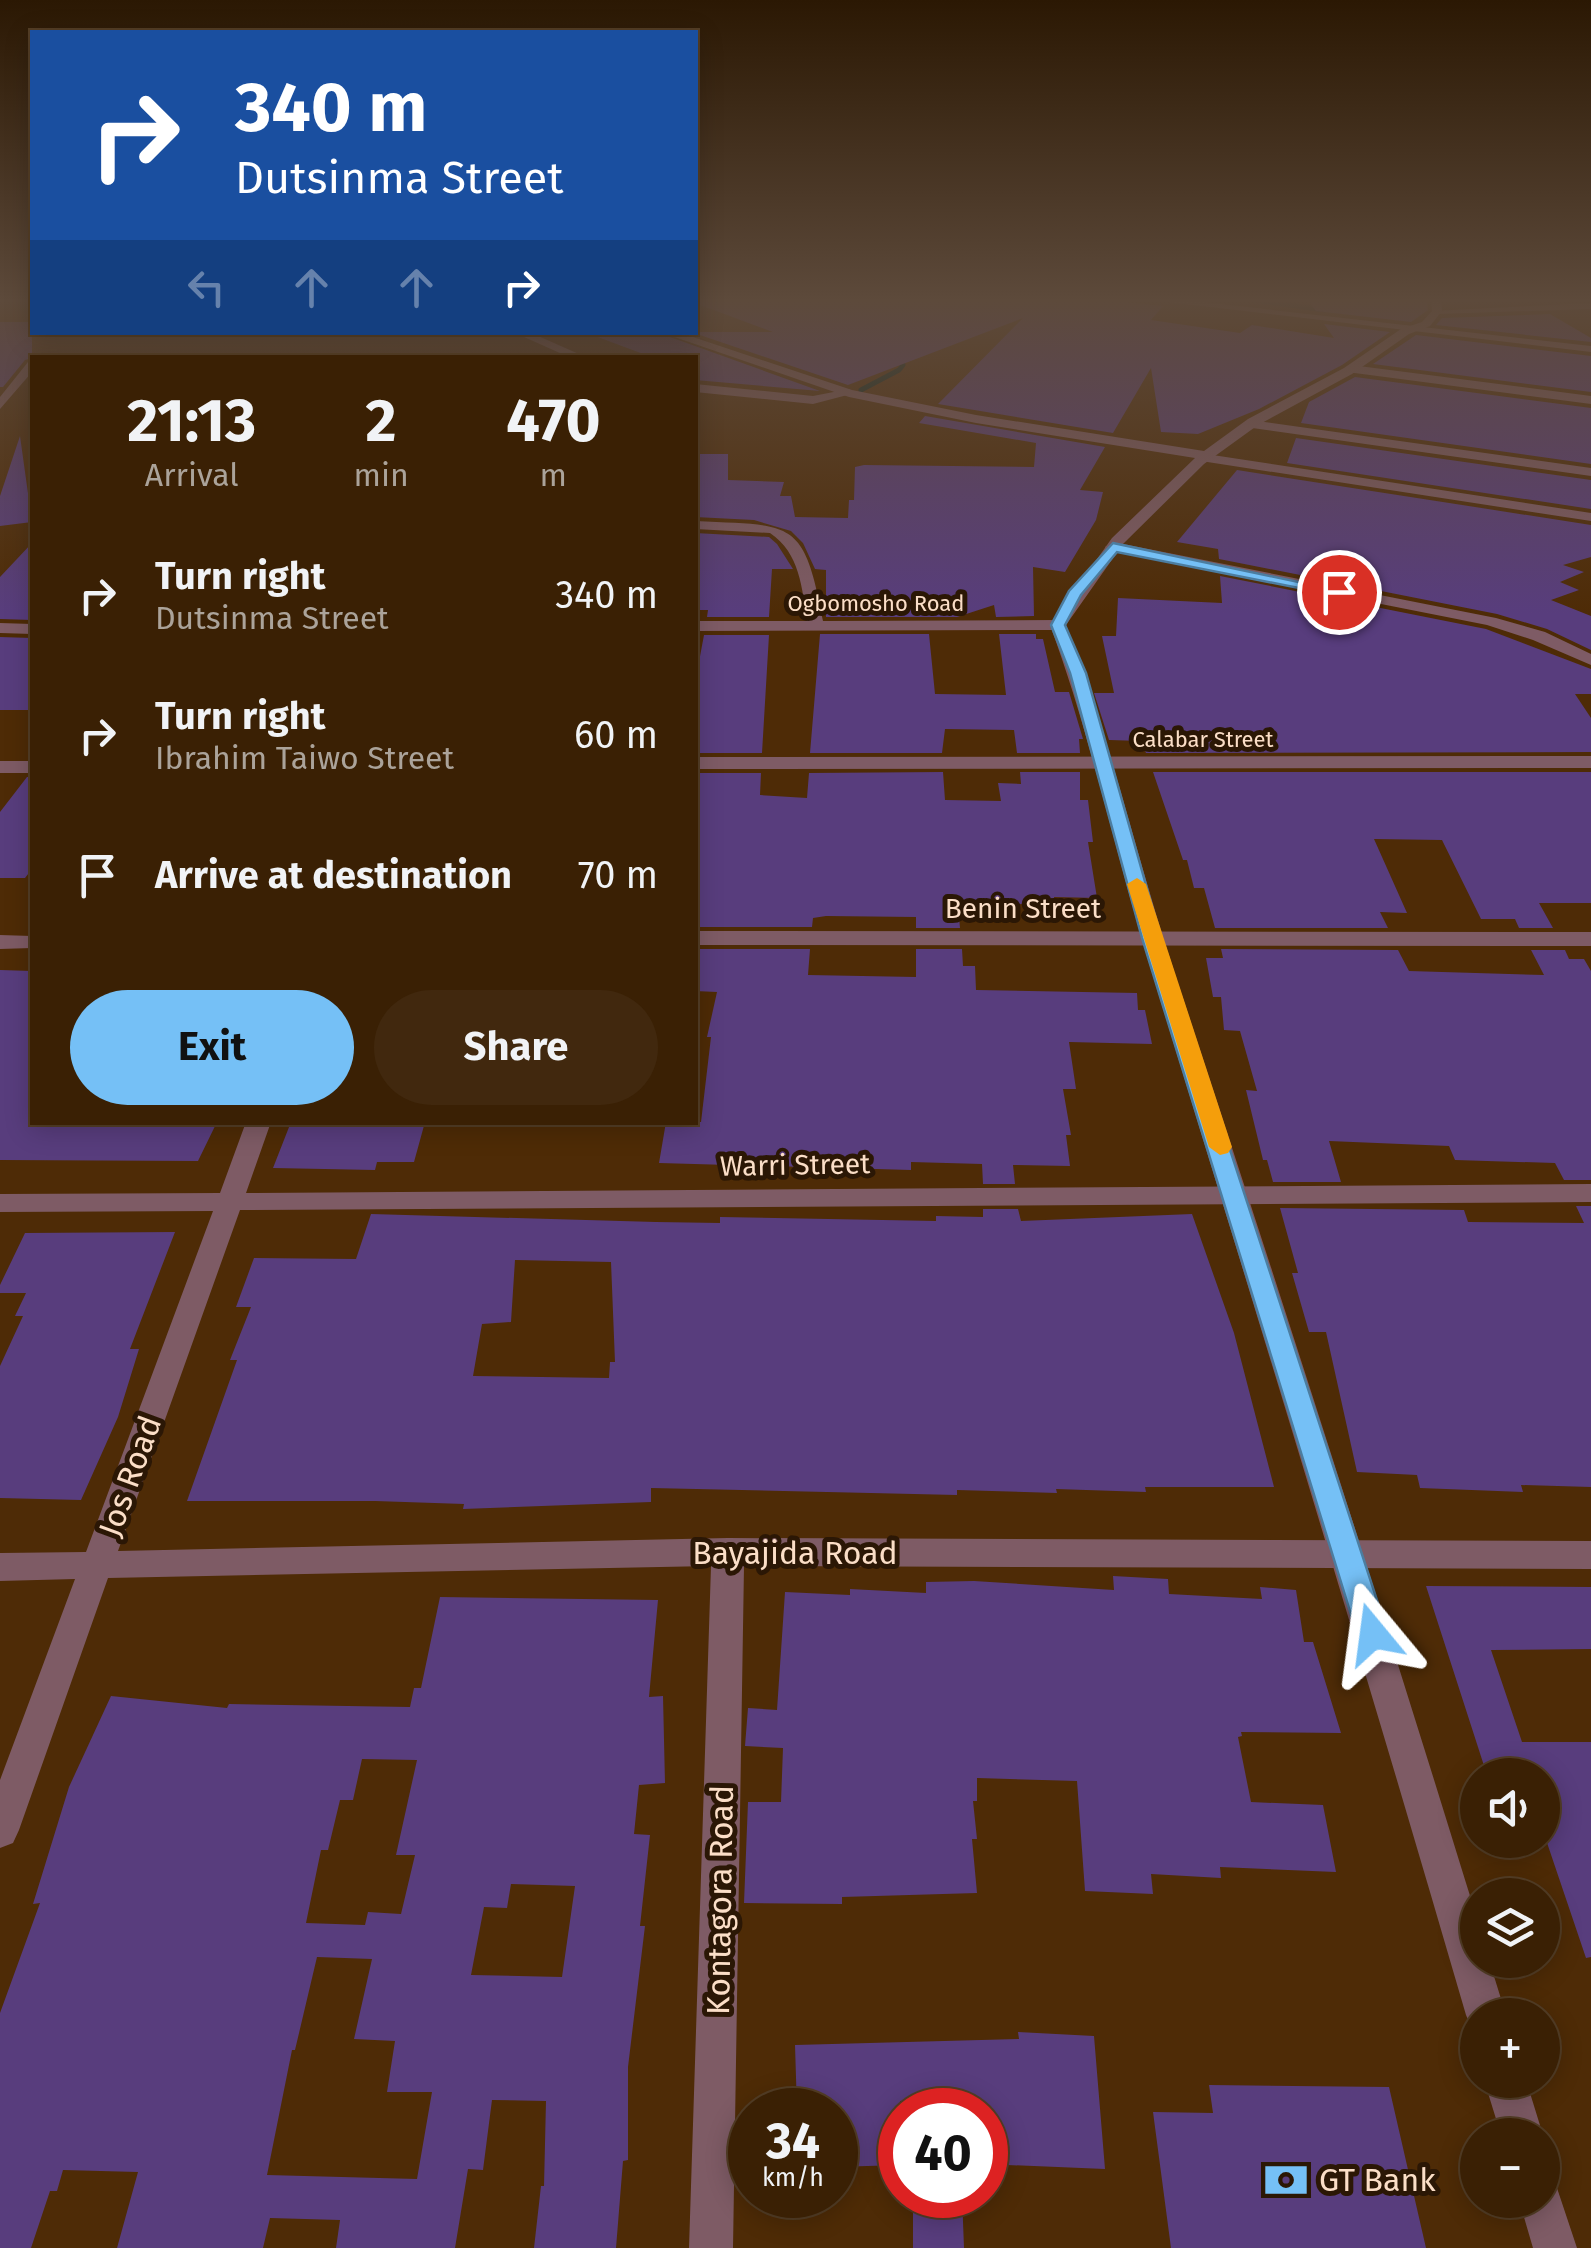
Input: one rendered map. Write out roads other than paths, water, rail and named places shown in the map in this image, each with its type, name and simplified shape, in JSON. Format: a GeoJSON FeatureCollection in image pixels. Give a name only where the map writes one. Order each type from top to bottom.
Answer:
{"type":"FeatureCollection","features":[{"type":"Feature","properties":{"kind":"street"},"geometry":{"type":"LineString","coordinates":[[900,404],[976,420],[1591,517]]}},
{"type":"Feature","properties":{"kind":"street"},"geometry":{"type":"LineString","coordinates":[[1287,404],[1250,424],[1208,457],[1113,547],[1074,594],[1058,625],[1078,673],[1152,938],[1350,1557],[1481,1998]]}},
{"type":"Feature","properties":{"kind":"street"},"geometry":{"type":"LineString","coordinates":[[1250,424],[1591,472]]}},
{"type":"Feature","properties":{"kind":"street"},"geometry":{"type":"LineString","coordinates":[[698,525],[773,529],[784,534],[797,547],[804,562],[816,625]]}},
{"type":"Feature","properties":{"kind":"street"},"geometry":{"type":"LineString","coordinates":[[1113,547],[1490,622],[1539,636],[1591,660]]}},
{"type":"Feature","properties":{"kind":"street","name":"Ogbomosho Road"},"geometry":{"type":"LineString","coordinates":[[698,626],[1058,625]]}},
{"type":"Feature","properties":{"kind":"street"},"geometry":{"type":"LineString","coordinates":[[0,628],[30,629]]}},
{"type":"Feature","properties":{"kind":"street","name":"Calabar Street"},"geometry":{"type":"LineString","coordinates":[[698,763],[1591,762]]}},
{"type":"Feature","properties":{"kind":"street"},"geometry":{"type":"LineString","coordinates":[[0,767],[30,767]]}},
{"type":"Feature","properties":{"kind":"street","name":"Benin Street"},"geometry":{"type":"LineString","coordinates":[[698,938],[1591,938]]}},
{"type":"Feature","properties":{"kind":"street"},"geometry":{"type":"LineString","coordinates":[[0,942],[30,942]]}},
{"type":"Feature","properties":{"kind":"street","name":"Jos Road"},"geometry":{"type":"LineString","coordinates":[[0,1830],[257,1125]]}},
{"type":"Feature","properties":{"kind":"street","name":"Warri Street"},"geometry":{"type":"LineString","coordinates":[[0,1203],[1591,1193]]}},
{"type":"Feature","properties":{"kind":"street","name":"Bayajida Road"},"geometry":{"type":"LineString","coordinates":[[0,1567],[728,1552],[1591,1555]]}},
{"type":"Feature","properties":{"kind":"street","name":"Kontagora Road"},"geometry":{"type":"LineString","coordinates":[[711,2248],[728,1552]]}},
{"type":"Feature","properties":{"kind":"street"},"geometry":{"type":"LineString","coordinates":[[1546,2218],[1555,2248]]}},
{"type":"Feature","properties":{"kind":"place","name":"GT Bank"},"geometry":{"type":"Point","coordinates":[1286,2180]}}]}
